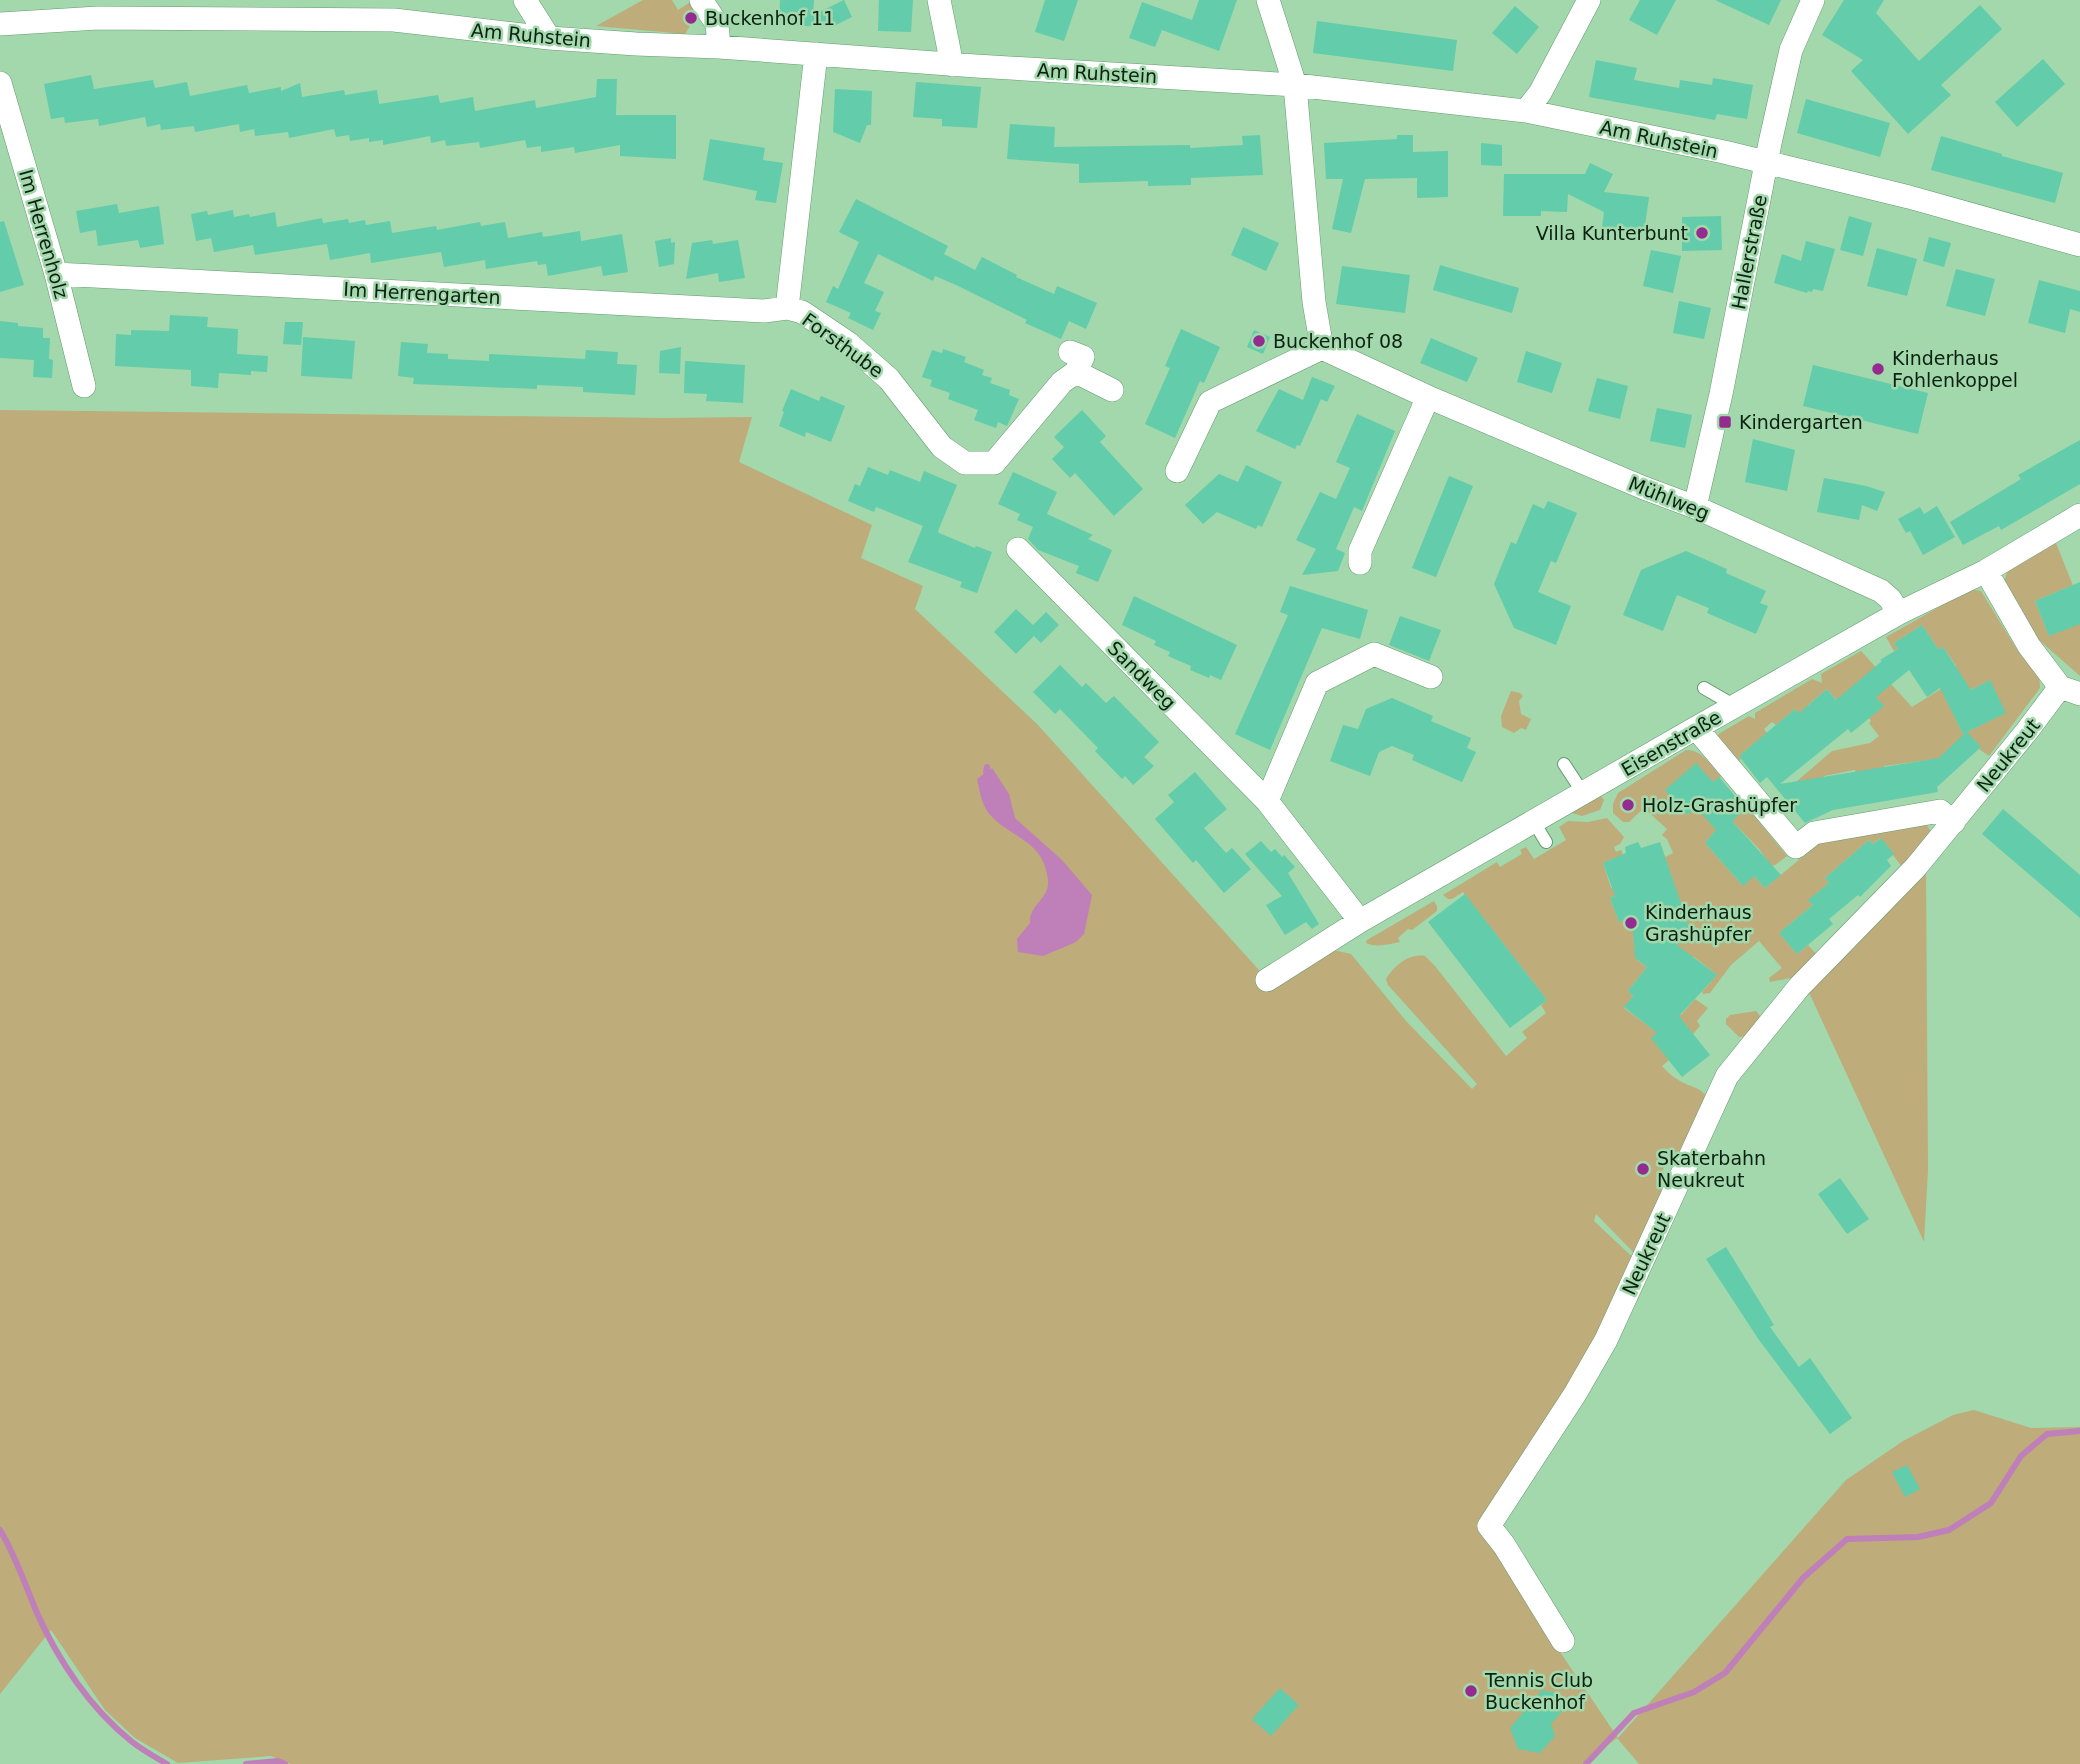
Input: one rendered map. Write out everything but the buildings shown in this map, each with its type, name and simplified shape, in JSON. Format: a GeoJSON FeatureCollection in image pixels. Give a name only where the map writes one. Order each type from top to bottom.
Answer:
{"type":"FeatureCollection","features":[{"type":"Feature","properties":{"kind":"street"},"geometry":{"type":"LineString","coordinates":[[525,0],[549,38]]}},
{"type":"Feature","properties":{"kind":"street"},"geometry":{"type":"LineString","coordinates":[[701,0],[717,24],[719,47]]}},
{"type":"Feature","properties":{"kind":"street"},"geometry":{"type":"LineString","coordinates":[[939,0],[952,65]]}},
{"type":"Feature","properties":{"kind":"street"},"geometry":{"type":"LineString","coordinates":[[1177,471],[1210,402],[1322,348],[1314,302],[1295,85],[1268,0]]}},
{"type":"Feature","properties":{"kind":"street"},"geometry":{"type":"LineString","coordinates":[[1525,111],[1540,93],[1589,0]]}},
{"type":"Feature","properties":{"kind":"street","name":"Hallerstraße"},"geometry":{"type":"LineString","coordinates":[[1695,507],[1721,394],[1791,50],[1813,0]]}},
{"type":"Feature","properties":{"kind":"street","name":"Am Ruhstein"},"geometry":{"type":"LineString","coordinates":[[0,24],[97,9],[394,20],[549,38],[1295,85],[1525,111],[1909,197],[2080,245]]}},
{"type":"Feature","properties":{"kind":"street","name":"Forsthube"},"geometry":{"type":"LineString","coordinates":[[816,54],[787,307],[802,312],[848,343],[889,379],[942,447],[965,463],[994,463],[1062,382],[1073,362],[1112,390]]}},
{"type":"Feature","properties":{"kind":"street","name":"Im Herrenholz"},"geometry":{"type":"LineString","coordinates":[[0,83],[57,274],[85,386]]}},
{"type":"Feature","properties":{"kind":"street","name":"Im Herrengarten"},"geometry":{"type":"LineString","coordinates":[[57,274],[764,311],[787,307]]}},
{"type":"Feature","properties":{"kind":"street","name":"Mühlweg"},"geometry":{"type":"LineString","coordinates":[[1322,348],[1428,397],[1695,507],[1881,591],[1899,613]]}},
{"type":"Feature","properties":{"kind":"street"},"geometry":{"type":"LineString","coordinates":[[1360,563],[1360,551],[1428,397]]}},
{"type":"Feature","properties":{"kind":"street","name":"Eisenstraße"},"geometry":{"type":"LineString","coordinates":[[1267,979],[1360,921],[1696,728],[1899,613],[1986,571],[2080,515]]}},
{"type":"Feature","properties":{"kind":"street","name":"Sandweg"},"geometry":{"type":"LineString","coordinates":[[1017,549],[1267,802],[1360,921]]}},
{"type":"Feature","properties":{"kind":"street"},"geometry":{"type":"LineString","coordinates":[[1986,571],[2029,646],[2070,691]]}},
{"type":"Feature","properties":{"kind":"street"},"geometry":{"type":"LineString","coordinates":[[1267,802],[1317,683],[1374,654],[1431,677]]}},
{"type":"Feature","properties":{"kind":"street","name":"Neukreut"},"geometry":{"type":"LineString","coordinates":[[1563,1641],[1504,1545],[1489,1526],[1575,1394],[1606,1340],[1727,1076],[1799,987],[1916,867],[2070,691]]}},
{"type":"Feature","properties":{"kind":"street"},"geometry":{"type":"LineString","coordinates":[[1696,728],[1796,847],[1814,833],[1940,811],[1954,822]]}},
{"type":"Feature","properties":{"kind":"lane"},"geometry":{"type":"LineString","coordinates":[[1704,688],[1735,706]]}},
{"type":"Feature","properties":{"kind":"lane"},"geometry":{"type":"LineString","coordinates":[[1564,764],[1583,793]]}},
{"type":"Feature","properties":{"kind":"lane"},"geometry":{"type":"LineString","coordinates":[[1534,822],[1546,842]]}},
{"type":"Feature","properties":{"kind":"shaded area"},"geometry":{"type":"Polygon","coordinates":[[[643,0],[672,0],[678,10],[692,1],[698,12],[696,15],[691,12],[686,21],[691,24],[685,34],[596,26],[643,0]]]}},
{"type":"Feature","properties":{"kind":"shaded area"},"geometry":{"type":"Polygon","coordinates":[[[0,410],[752,417],[739,462],[872,525],[861,558],[923,586],[915,609],[1038,725],[1267,979],[1319,947],[1351,954],[1406,1021],[1472,1089],[1477,1084],[1388,985],[1386,979],[1402,962],[1413,956],[1425,956],[1506,1056],[1527,1038],[1522,1032],[1546,1013],[1541,1005],[1547,1000],[1463,892],[1452,899],[1443,895],[1497,862],[1500,867],[1522,854],[1520,850],[1526,847],[1534,859],[1566,840],[1559,827],[1568,821],[1588,822],[1607,818],[1624,837],[1620,844],[1614,847],[1616,852],[1621,850],[1623,855],[1603,863],[1611,888],[1616,886],[1619,894],[1610,898],[1619,922],[1632,917],[1637,960],[1647,967],[1628,991],[1633,996],[1624,1008],[1657,1030],[1669,1060],[1662,1066],[1708,1099],[1676,1169],[1665,1164],[1662,1173],[1674,1178],[1636,1255],[1596,1214],[1594,1221],[1642,1266],[1492,1531],[1554,1643],[1618,1738],[1846,1480],[1903,1441],[1953,1415],[1974,1410],[2031,1428],[2080,1427],[2080,1764],[1639,1764],[1617,1738],[1582,1764],[291,1764],[271,1756],[178,1763],[135,1738],[105,1710],[51,1630],[0,1694],[0,410]]]}},
{"type":"Feature","properties":{"kind":"shaded area"},"geometry":{"type":"Polygon","coordinates":[[[2056,543],[2074,588],[2068,587],[2035,601],[2049,636],[2080,615],[2080,676],[2038,639],[2004,584],[2007,572],[2056,543]]]}},
{"type":"Feature","properties":{"kind":"shaded area"},"geometry":{"type":"Polygon","coordinates":[[[1971,589],[1981,591],[2019,653],[2039,672],[2040,688],[1989,756],[1979,749],[1981,747],[1936,759],[1884,766],[1884,771],[1857,780],[1855,770],[1824,776],[1830,810],[1796,782],[1832,751],[1870,743],[1879,736],[1869,723],[1869,718],[1883,706],[1861,679],[1839,703],[1827,689],[1808,705],[1804,718],[1795,709],[1776,725],[1772,722],[1764,729],[1767,733],[1739,756],[1741,759],[1734,766],[1717,736],[1720,733],[1749,716],[1755,719],[1755,713],[1812,679],[1822,683],[1821,674],[1861,651],[1912,707],[1952,682],[1956,666],[1943,647],[1938,649],[1922,625],[1894,643],[1898,649],[1894,651],[1886,637],[1971,589]],[[1989,681],[1947,701],[1963,734],[2005,713],[1989,681]]]}},
{"type":"Feature","properties":{"kind":"shaded area"},"geometry":{"type":"Polygon","coordinates":[[[1511,691],[1523,696],[1519,701],[1521,714],[1531,719],[1526,730],[1521,728],[1514,733],[1502,727],[1501,716],[1511,691]]]}},
{"type":"Feature","properties":{"kind":"shaded area"},"geometry":{"type":"Polygon","coordinates":[[[1686,750],[1706,759],[1721,777],[1716,781],[1720,786],[1666,790],[1687,815],[1696,807],[1717,829],[1705,843],[1742,885],[1754,876],[1765,888],[1819,843],[1926,824],[1931,832],[1902,867],[1880,838],[1873,844],[1869,840],[1825,878],[1829,883],[1809,900],[1813,905],[1779,933],[1797,954],[1808,945],[1816,954],[1795,977],[1770,982],[1769,978],[1782,968],[1759,941],[1731,965],[1710,993],[1703,994],[1717,975],[1694,957],[1668,953],[1684,936],[1688,927],[1665,857],[1673,853],[1667,839],[1662,835],[1667,829],[1644,808],[1629,822],[1623,822],[1613,813],[1613,804],[1618,793],[1686,750]]]}},
{"type":"Feature","properties":{"kind":"shaded area"},"geometry":{"type":"Polygon","coordinates":[[[992,768],[1009,794],[1015,818],[1062,860],[1092,895],[1084,934],[1076,942],[1043,956],[1018,952],[1017,939],[1030,923],[1033,911],[1048,887],[1045,867],[1035,849],[986,810],[977,779],[992,768]]]}},
{"type":"Feature","properties":{"kind":"shaded area"},"geometry":{"type":"Polygon","coordinates":[[[1600,795],[1604,800],[1600,810],[1582,816],[1572,813],[1572,807],[1600,795]]]}},
{"type":"Feature","properties":{"kind":"shaded area"},"geometry":{"type":"Polygon","coordinates":[[[1747,807],[1787,856],[1775,865],[1771,866],[1731,820],[1747,807]]]}},
{"type":"Feature","properties":{"kind":"shaded area"},"geometry":{"type":"Polygon","coordinates":[[[1926,866],[1928,1170],[1924,1242],[1806,986],[1926,866]]]}},
{"type":"Feature","properties":{"kind":"shaded area"},"geometry":{"type":"Polygon","coordinates":[[[1434,901],[1437,911],[1412,930],[1408,929],[1398,938],[1400,942],[1378,945],[1366,943],[1367,940],[1434,901]]]}},
{"type":"Feature","properties":{"kind":"shaded area"},"geometry":{"type":"Polygon","coordinates":[[[1695,999],[1708,1008],[1697,1021],[1700,1026],[1693,1034],[1673,1009],[1681,1015],[1695,999]]]}},
{"type":"Feature","properties":{"kind":"shaded area"},"geometry":{"type":"Polygon","coordinates":[[[1756,1011],[1761,1017],[1748,1036],[1739,1037],[1726,1024],[1730,1015],[1756,1011]]]}},
{"type":"Feature","properties":{"kind":"waterway"},"geometry":{"type":"LineString","coordinates":[[986,772],[987,767]]}},
{"type":"Feature","properties":{"kind":"waterway"},"geometry":{"type":"LineString","coordinates":[[1586,1764],[1634,1713],[1694,1692],[1725,1673],[1803,1578],[1847,1539],[1918,1537],[1949,1530],[1991,1503],[2021,1456],[2047,1434],[2080,1431]]}},
{"type":"Feature","properties":{"kind":"waterway"},"geometry":{"type":"LineString","coordinates":[[0,1530],[16,1560],[45,1631],[77,1682],[116,1728],[167,1764]]}},
{"type":"Feature","properties":{"kind":"waterway"},"geometry":{"type":"LineString","coordinates":[[246,1764],[278,1761],[285,1764]]}},
{"type":"Feature","properties":{"kind":"place","name":"Buckenhof 11"},"geometry":{"type":"Point","coordinates":[691,18]}},
{"type":"Feature","properties":{"kind":"place","name":"Villa Kunterbunt"},"geometry":{"type":"Point","coordinates":[1702,233]}},
{"type":"Feature","properties":{"kind":"place","name":"Buckenhof 08"},"geometry":{"type":"Point","coordinates":[1259,341]}},
{"type":"Feature","properties":{"kind":"place","name":"Kinderhaus Fohlenkoppel"},"geometry":{"type":"Point","coordinates":[1878,369]}},
{"type":"Feature","properties":{"kind":"place","name":"Kindergarten"},"geometry":{"type":"Point","coordinates":[1725,422]}},
{"type":"Feature","properties":{"kind":"place","name":"Holz-Grashüpfer"},"geometry":{"type":"Point","coordinates":[1628,805]}},
{"type":"Feature","properties":{"kind":"place","name":"Kinderhaus Grashüpfer"},"geometry":{"type":"Point","coordinates":[1631,923]}},
{"type":"Feature","properties":{"kind":"place","name":"Skaterbahn Neukreut"},"geometry":{"type":"Point","coordinates":[1643,1169]}},
{"type":"Feature","properties":{"kind":"place","name":"Tennis Club Buckenhof"},"geometry":{"type":"Point","coordinates":[1471,1691]}}]}
